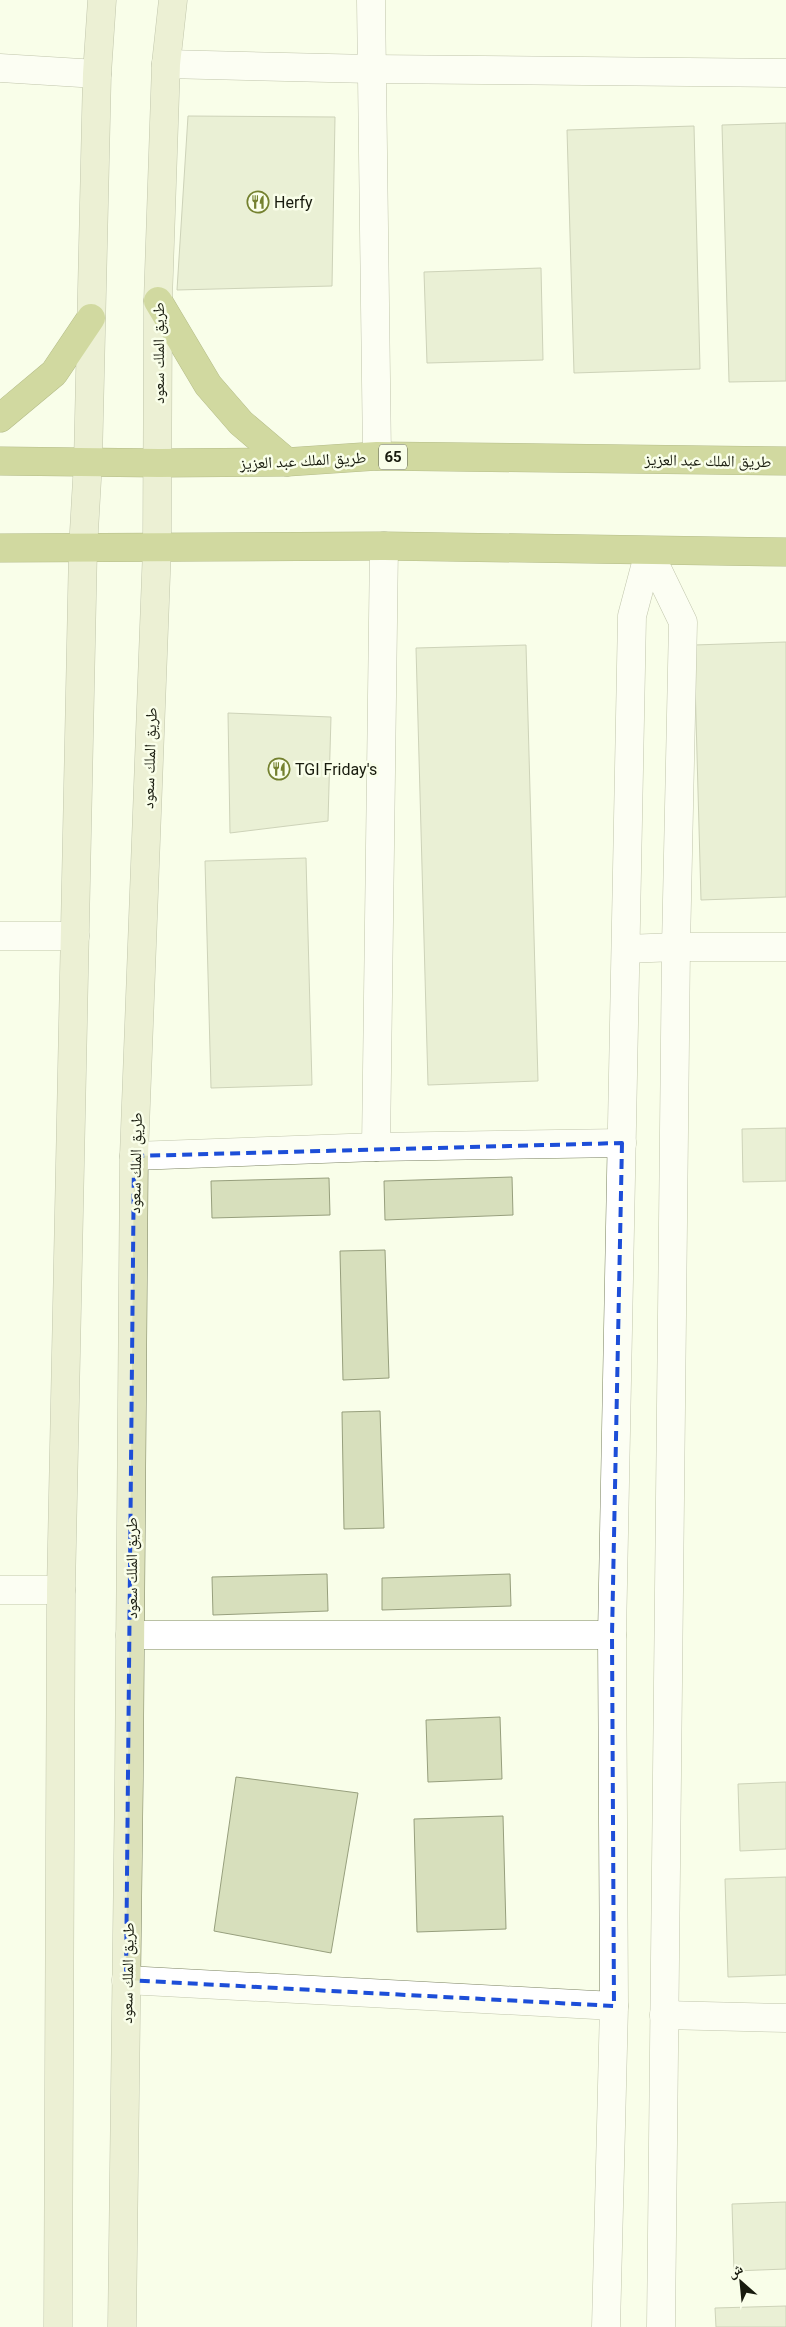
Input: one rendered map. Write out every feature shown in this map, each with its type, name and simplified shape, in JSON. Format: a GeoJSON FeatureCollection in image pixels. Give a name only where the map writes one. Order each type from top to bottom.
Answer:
{"type":"FeatureCollection","features":[{"type":"Feature","properties":{"kind":"highway"},"geometry":{"type":"LineString","coordinates":[[158,301],[208,385],[241,423],[287,462]]}},
{"type":"Feature","properties":{"kind":"highway"},"geometry":{"type":"LineString","coordinates":[[0,418],[54,372],[91,318]]}},
{"type":"Feature","properties":{"kind":"highway","name":"طريق الملك عبد العزيز"},"geometry":{"type":"LineString","coordinates":[[0,461],[158,464],[287,462],[377,456],[786,461]]}},
{"type":"Feature","properties":{"kind":"highway"},"geometry":{"type":"LineString","coordinates":[[0,548],[384,546],[649,552],[786,552]]}},
{"type":"Feature","properties":{"kind":"main road"},"geometry":{"type":"LineString","coordinates":[[58,2327],[61,1590],[83,549],[88,462],[97,74],[102,0]]}},
{"type":"Feature","properties":{"kind":"main road","name":"طريق الملك سعود"},"geometry":{"type":"LineString","coordinates":[[122,2327],[134,1156],[157,548],[158,301],[166,64],[173,0]]}},
{"type":"Feature","properties":{"kind":"street"},"geometry":{"type":"LineString","coordinates":[[371,0],[377,456]]}},
{"type":"Feature","properties":{"kind":"street"},"geometry":{"type":"LineString","coordinates":[[166,64],[371,69],[786,73]]}},
{"type":"Feature","properties":{"kind":"street"},"geometry":{"type":"LineString","coordinates":[[0,68],[97,74]]}},
{"type":"Feature","properties":{"kind":"street"},"geometry":{"type":"LineString","coordinates":[[376,1147],[384,546]]}},
{"type":"Feature","properties":{"kind":"street"},"geometry":{"type":"LineString","coordinates":[[649,552],[683,622],[676,947],[661,2327]]}},
{"type":"Feature","properties":{"kind":"street"},"geometry":{"type":"LineString","coordinates":[[606,2327],[614,2006],[612,1635],[632,616],[649,552]]}},
{"type":"Feature","properties":{"kind":"street"},"geometry":{"type":"LineString","coordinates":[[0,936],[75,936]]}},
{"type":"Feature","properties":{"kind":"street"},"geometry":{"type":"LineString","coordinates":[[626,949],[786,947]]}},
{"type":"Feature","properties":{"kind":"street"},"geometry":{"type":"LineString","coordinates":[[134,1156],[376,1147],[622,1143]]}},
{"type":"Feature","properties":{"kind":"street"},"geometry":{"type":"LineString","coordinates":[[0,1590],[61,1590]]}},
{"type":"Feature","properties":{"kind":"street"},"geometry":{"type":"LineString","coordinates":[[130,1635],[612,1635]]}},
{"type":"Feature","properties":{"kind":"street"},"geometry":{"type":"LineString","coordinates":[[126,1980],[614,2006]]}},
{"type":"Feature","properties":{"kind":"street"},"geometry":{"type":"LineString","coordinates":[[664,2015],[786,2018]]}},
{"type":"Feature","properties":{"kind":"highlighted area"},"geometry":{"type":"Polygon","coordinates":[[[622,1143],[612,1635],[614,2006],[126,1980],[134,1156],[622,1143]]]}},
{"type":"Feature","properties":{"kind":"building","name":"Herfy"},"geometry":{"type":"Polygon","coordinates":[[[188,116],[335,117],[332,286],[177,290],[188,116]]]}},
{"type":"Feature","properties":{"kind":"building"},"geometry":{"type":"Polygon","coordinates":[[[786,123],[786,381],[729,382],[722,125],[786,123]]]}},
{"type":"Feature","properties":{"kind":"building"},"geometry":{"type":"Polygon","coordinates":[[[694,126],[700,369],[574,373],[567,130],[694,126]]]}},
{"type":"Feature","properties":{"kind":"building"},"geometry":{"type":"Polygon","coordinates":[[[541,268],[543,360],[427,363],[424,272],[541,268]]]}},
{"type":"Feature","properties":{"kind":"building"},"geometry":{"type":"Polygon","coordinates":[[[786,642],[786,897],[701,900],[694,645],[786,642]]]}},
{"type":"Feature","properties":{"kind":"building"},"geometry":{"type":"Polygon","coordinates":[[[526,645],[538,1081],[428,1085],[416,648],[526,645]]]}},
{"type":"Feature","properties":{"kind":"building","name":"TGI Friday's"},"geometry":{"type":"Polygon","coordinates":[[[228,713],[331,717],[328,821],[230,833],[228,713]]]}},
{"type":"Feature","properties":{"kind":"building"},"geometry":{"type":"Polygon","coordinates":[[[306,858],[312,1085],[211,1088],[205,861],[306,858]]]}},
{"type":"Feature","properties":{"kind":"building"},"geometry":{"type":"Polygon","coordinates":[[[786,1128],[786,1181],[743,1182],[742,1129],[786,1128]]]}},
{"type":"Feature","properties":{"kind":"building"},"geometry":{"type":"Polygon","coordinates":[[[512,1177],[513,1215],[385,1220],[384,1181],[512,1177]]]}},
{"type":"Feature","properties":{"kind":"building"},"geometry":{"type":"Polygon","coordinates":[[[329,1178],[330,1215],[212,1218],[211,1181],[329,1178]]]}},
{"type":"Feature","properties":{"kind":"building"},"geometry":{"type":"Polygon","coordinates":[[[385,1250],[389,1378],[343,1380],[340,1251],[385,1250]]]}},
{"type":"Feature","properties":{"kind":"building"},"geometry":{"type":"Polygon","coordinates":[[[380,1411],[384,1528],[344,1529],[342,1412],[380,1411]]]}},
{"type":"Feature","properties":{"kind":"building"},"geometry":{"type":"Polygon","coordinates":[[[327,1574],[328,1611],[213,1615],[212,1577],[327,1574]]]}},
{"type":"Feature","properties":{"kind":"building"},"geometry":{"type":"Polygon","coordinates":[[[510,1574],[511,1606],[382,1610],[382,1578],[510,1574]]]}},
{"type":"Feature","properties":{"kind":"building"},"geometry":{"type":"Polygon","coordinates":[[[500,1717],[502,1779],[428,1782],[426,1720],[500,1717]]]}},
{"type":"Feature","properties":{"kind":"building"},"geometry":{"type":"Polygon","coordinates":[[[236,1777],[358,1793],[331,1953],[214,1931],[236,1777]]]}},
{"type":"Feature","properties":{"kind":"building"},"geometry":{"type":"Polygon","coordinates":[[[786,1782],[786,1849],[740,1851],[738,1784],[786,1782]]]}},
{"type":"Feature","properties":{"kind":"building"},"geometry":{"type":"Polygon","coordinates":[[[503,1816],[506,1929],[417,1932],[414,1819],[503,1816]]]}},
{"type":"Feature","properties":{"kind":"building"},"geometry":{"type":"Polygon","coordinates":[[[786,1877],[786,1975],[728,1977],[725,1879],[786,1877]]]}},
{"type":"Feature","properties":{"kind":"building"},"geometry":{"type":"Polygon","coordinates":[[[786,2202],[786,2269],[734,2271],[732,2204],[786,2202]]]}},
{"type":"Feature","properties":{"kind":"building"},"geometry":{"type":"Polygon","coordinates":[[[786,2306],[786,2327],[716,2327],[715,2308],[786,2306]]]}},
{"type":"Feature","properties":{"kind":"place","name":"Herfy"},"geometry":{"type":"Point","coordinates":[258,202]}},
{"type":"Feature","properties":{"kind":"place","name":"TGI Friday's"},"geometry":{"type":"Point","coordinates":[279,769]}}]}
